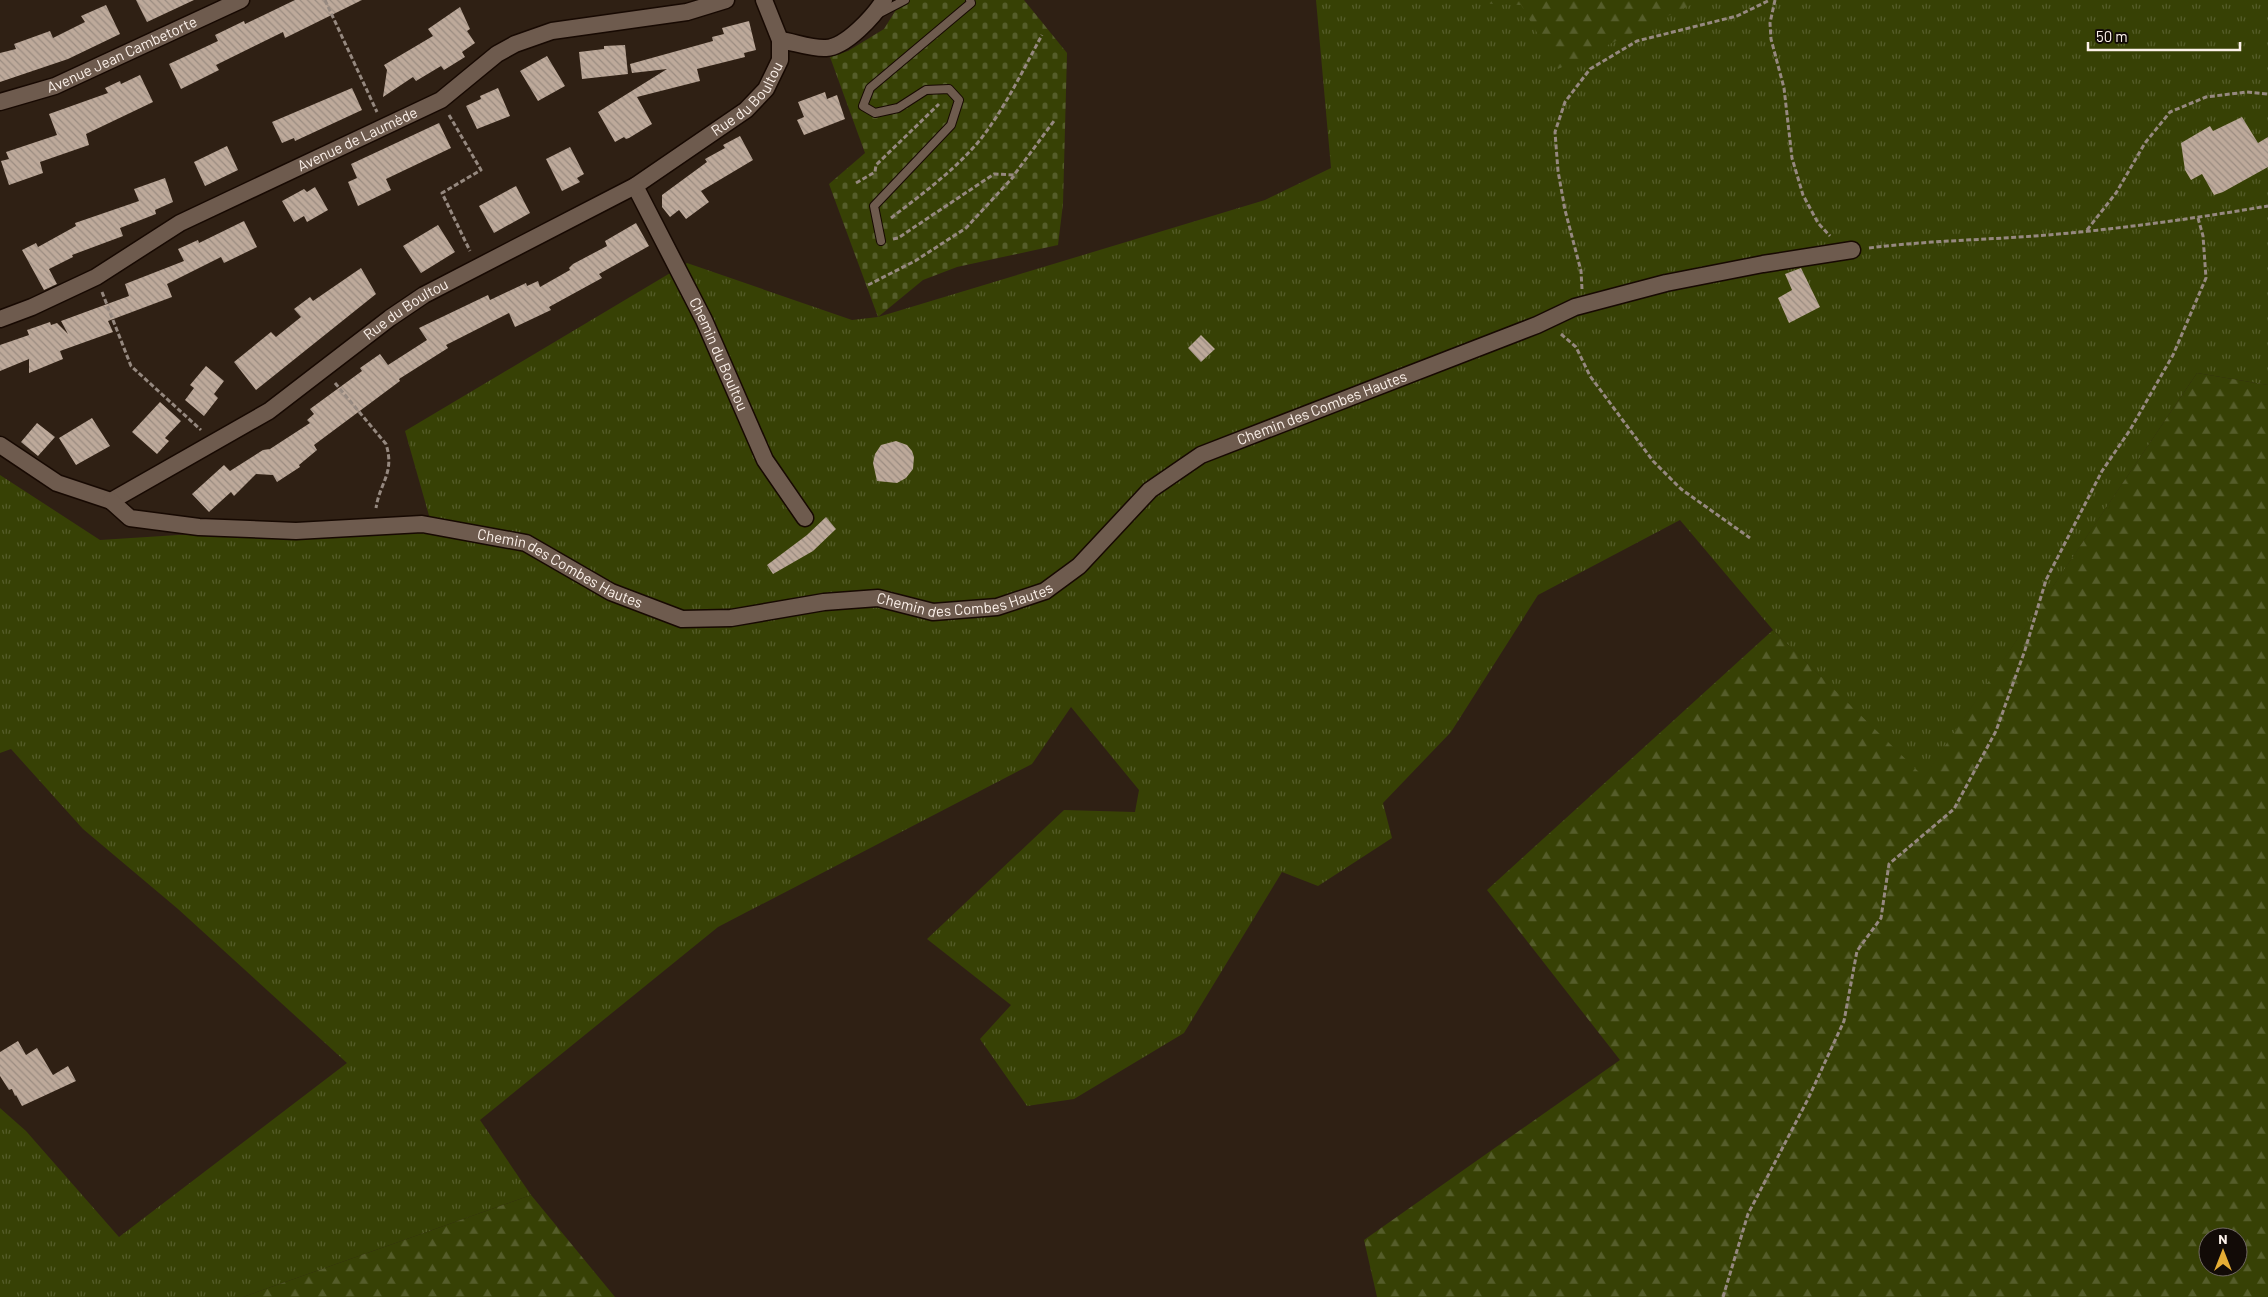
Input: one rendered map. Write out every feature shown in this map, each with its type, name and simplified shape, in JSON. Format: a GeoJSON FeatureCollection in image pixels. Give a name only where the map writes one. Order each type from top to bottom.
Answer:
{"type":"FeatureCollection","features":[{"type":"Feature","properties":{"kind":"street","name":"Avenue Jean Cambetorte"},"geometry":{"type":"LineString","coordinates":[[0,102],[55,86],[241,0]]}},
{"type":"Feature","properties":{"kind":"street","name":"Avenue de Laumède"},"geometry":{"type":"LineString","coordinates":[[0,319],[32,307],[96,277],[180,223],[441,100],[497,54],[515,44],[552,30],[688,12],[726,0]]}},
{"type":"Feature","properties":{"kind":"street"},"geometry":{"type":"LineString","coordinates":[[764,0],[780,40],[827,48],[849,38],[874,16],[884,0]]}},
{"type":"Feature","properties":{"kind":"street","name":"Rue du Boultou"},"geometry":{"type":"LineString","coordinates":[[111,501],[269,411],[390,318],[424,295],[636,186],[746,110],[766,89],[780,60],[780,40]]}},
{"type":"Feature","properties":{"kind":"street","name":"Chemin du Boultou"},"geometry":{"type":"LineString","coordinates":[[636,186],[704,320],[765,460],[805,518]]}},
{"type":"Feature","properties":{"kind":"street","name":"Chemin des Combes Hautes"},"geometry":{"type":"LineString","coordinates":[[111,501],[130,518],[199,527],[296,531],[422,524],[526,543],[611,592],[682,619],[731,618],[824,602],[878,598],[933,612],[997,607],[1045,591],[1079,566],[1150,490],[1200,455],[1537,325],[1575,307],[1666,283],[1763,264],[1852,250]]}},
{"type":"Feature","properties":{"kind":"street"},"geometry":{"type":"LineString","coordinates":[[0,445],[58,483],[111,501]]}},
{"type":"Feature","properties":{"kind":"lane"},"geometry":{"type":"LineString","coordinates":[[874,16],[905,0]]}},
{"type":"Feature","properties":{"kind":"lane"},"geometry":{"type":"LineString","coordinates":[[880,241],[874,206],[951,125],[959,100],[949,89],[926,90],[898,108],[875,113],[864,106],[870,88],[971,3],[970,0]]}},
{"type":"Feature","properties":{"kind":"path"},"geometry":{"type":"LineString","coordinates":[[325,0],[384,126]]}},
{"type":"Feature","properties":{"kind":"path"},"geometry":{"type":"LineString","coordinates":[[1575,307],[1582,289],[1581,271],[1558,171],[1556,132],[1565,102],[1590,70],[1637,41],[1737,16],[1770,0]]}},
{"type":"Feature","properties":{"kind":"path"},"geometry":{"type":"LineString","coordinates":[[1775,0],[1770,23],[1770,39],[1780,68],[1784,88],[1788,140],[1803,195],[1818,222],[1834,242],[1852,250],[1896,244],[2037,236],[2198,218],[2268,206]]}},
{"type":"Feature","properties":{"kind":"path"},"geometry":{"type":"LineString","coordinates":[[878,227],[941,180],[980,140],[1009,96],[1042,35]]}},
{"type":"Feature","properties":{"kind":"path"},"geometry":{"type":"LineString","coordinates":[[856,183],[875,172],[876,165],[936,107],[949,89]]}},
{"type":"Feature","properties":{"kind":"path"},"geometry":{"type":"LineString","coordinates":[[2087,230],[2116,193],[2145,143],[2170,112],[2206,97],[2247,92],[2268,94]]}},
{"type":"Feature","properties":{"kind":"path"},"geometry":{"type":"LineString","coordinates":[[441,100],[481,170],[442,193],[478,268]]}},
{"type":"Feature","properties":{"kind":"path"},"geometry":{"type":"LineString","coordinates":[[868,285],[915,261],[966,228],[1014,175],[1054,121]]}},
{"type":"Feature","properties":{"kind":"path"},"geometry":{"type":"LineString","coordinates":[[880,241],[898,238],[994,174],[1014,175]]}},
{"type":"Feature","properties":{"kind":"path"},"geometry":{"type":"LineString","coordinates":[[1723,1297],[1748,1214],[1808,1099],[1844,1021],[1857,951],[1881,918],[1889,864],[1954,809],[1996,731],[2025,650],[2046,580],[2102,471],[2130,430],[2173,355],[2206,278],[2203,236],[2198,218]]}},
{"type":"Feature","properties":{"kind":"path"},"geometry":{"type":"LineString","coordinates":[[96,277],[131,366],[214,442]]}},
{"type":"Feature","properties":{"kind":"path"},"geometry":{"type":"LineString","coordinates":[[1537,325],[1555,329],[1576,347],[1590,376],[1653,461],[1681,489],[1750,538]]}},
{"type":"Feature","properties":{"kind":"path"},"geometry":{"type":"LineString","coordinates":[[324,369],[386,444],[390,456],[390,466],[378,499],[376,514],[380,526]]}},
{"type":"Feature","properties":{"kind":"green space"},"geometry":{"type":"Polygon","coordinates":[[[902,0],[1024,0],[1067,53],[1063,204],[1058,245],[957,267],[923,280],[878,317],[829,184],[865,153],[830,57],[848,51],[884,29],[902,0]]]}},
{"type":"Feature","properties":{"kind":"green space"},"geometry":{"type":"Polygon","coordinates":[[[1316,0],[2268,0],[2268,385],[2197,373],[1924,778],[1773,630],[1680,520],[1538,595],[1451,732],[1383,803],[1392,838],[1318,886],[1282,872],[1184,1033],[1074,1099],[1027,1106],[980,1039],[1011,1005],[927,939],[1064,810],[1135,812],[1139,790],[1071,707],[1032,764],[718,927],[480,1120],[531,1195],[243,1297],[0,1297],[0,1108],[26,1131],[119,1237],[347,1063],[178,909],[83,829],[11,749],[0,753],[0,475],[100,540],[430,519],[405,431],[687,263],[852,320],[878,317],[1265,200],[1331,168],[1316,0]]]}},
{"type":"Feature","properties":{"kind":"green space"},"geometry":{"type":"Polygon","coordinates":[[[1471,0],[1701,0],[1558,69],[1521,5],[1474,3],[1471,0]]]}},
{"type":"Feature","properties":{"kind":"green space"},"geometry":{"type":"Polygon","coordinates":[[[2197,373],[2268,385],[2268,1297],[1377,1297],[1364,1240],[1620,1060],[1487,890],[1773,630],[1924,777],[2197,373]]]}},
{"type":"Feature","properties":{"kind":"green space"},"geometry":{"type":"Polygon","coordinates":[[[531,1195],[615,1297],[243,1297],[531,1195]]]}},
{"type":"Feature","properties":{"kind":"building"},"geometry":{"type":"Polygon","coordinates":[[[136,0],[194,0],[147,22],[136,0]]]}},
{"type":"Feature","properties":{"kind":"building"},"geometry":{"type":"Polygon","coordinates":[[[295,0],[362,0],[285,38],[283,32],[216,65],[219,70],[181,89],[169,64],[218,41],[215,35],[244,21],[245,24],[295,0]]]}},
{"type":"Feature","properties":{"kind":"building"},"geometry":{"type":"Polygon","coordinates":[[[106,5],[120,34],[68,59],[0,82],[0,53],[16,49],[14,44],[50,31],[53,38],[85,22],[81,16],[106,5]]]}},
{"type":"Feature","properties":{"kind":"building"},"geometry":{"type":"Polygon","coordinates":[[[460,7],[470,29],[467,31],[475,43],[462,52],[465,57],[444,70],[441,66],[416,81],[413,77],[383,97],[387,70],[384,65],[433,36],[428,29],[460,7]]]}},
{"type":"Feature","properties":{"kind":"building"},"geometry":{"type":"Polygon","coordinates":[[[749,21],[756,50],[744,53],[745,57],[697,69],[700,81],[637,97],[652,124],[629,138],[626,139],[624,137],[615,142],[598,112],[667,69],[632,73],[630,64],[713,41],[712,37],[724,34],[722,28],[749,21]]]}},
{"type":"Feature","properties":{"kind":"building"},"geometry":{"type":"Polygon","coordinates":[[[625,45],[628,74],[582,79],[579,52],[604,49],[604,46],[625,45]]]}},
{"type":"Feature","properties":{"kind":"building"},"geometry":{"type":"Polygon","coordinates":[[[547,56],[565,86],[538,101],[520,71],[547,56]]]}},
{"type":"Feature","properties":{"kind":"building"},"geometry":{"type":"Polygon","coordinates":[[[140,75],[153,102],[86,134],[89,145],[40,162],[43,173],[9,185],[1,161],[9,159],[6,152],[57,135],[49,114],[108,93],[105,88],[120,81],[121,84],[140,75]]]}},
{"type":"Feature","properties":{"kind":"building"},"geometry":{"type":"Polygon","coordinates":[[[352,88],[362,110],[295,141],[294,138],[282,143],[272,122],[352,88]]]}},
{"type":"Feature","properties":{"kind":"building"},"geometry":{"type":"Polygon","coordinates":[[[498,88],[510,116],[477,129],[466,106],[481,99],[480,96],[498,88]]]}},
{"type":"Feature","properties":{"kind":"building"},"geometry":{"type":"Polygon","coordinates":[[[825,92],[827,99],[837,95],[845,119],[804,135],[797,120],[804,117],[798,102],[825,92]]]}},
{"type":"Feature","properties":{"kind":"building"},"geometry":{"type":"Polygon","coordinates":[[[2242,117],[2258,143],[2268,137],[2268,167],[2214,195],[2202,174],[2191,180],[2185,170],[2181,143],[2210,126],[2213,131],[2242,117]]]}},
{"type":"Feature","properties":{"kind":"building"},"geometry":{"type":"Polygon","coordinates":[[[439,123],[451,148],[386,179],[391,190],[358,206],[348,182],[357,178],[351,164],[439,123]]]}},
{"type":"Feature","properties":{"kind":"building"},"geometry":{"type":"Polygon","coordinates":[[[740,136],[753,160],[701,191],[709,202],[686,219],[679,210],[670,217],[662,207],[662,195],[707,162],[705,159],[725,148],[723,145],[740,136]]]}},
{"type":"Feature","properties":{"kind":"building"},"geometry":{"type":"Polygon","coordinates":[[[227,146],[238,170],[205,186],[194,162],[227,146]]]}},
{"type":"Feature","properties":{"kind":"building"},"geometry":{"type":"Polygon","coordinates":[[[570,147],[584,174],[577,178],[580,182],[562,191],[546,159],[570,147]]]}},
{"type":"Feature","properties":{"kind":"building"},"geometry":{"type":"Polygon","coordinates":[[[165,178],[173,202],[155,210],[156,214],[120,228],[123,236],[72,255],[73,257],[49,269],[57,284],[44,290],[22,250],[36,243],[38,247],[76,226],[75,223],[139,201],[134,189],[165,178]]]}},
{"type":"Feature","properties":{"kind":"building"},"geometry":{"type":"Polygon","coordinates":[[[516,186],[530,213],[494,233],[479,206],[516,186]]]}},
{"type":"Feature","properties":{"kind":"building"},"geometry":{"type":"Polygon","coordinates":[[[315,187],[328,210],[307,222],[304,216],[294,222],[282,201],[304,189],[307,192],[315,187]]]}},
{"type":"Feature","properties":{"kind":"building"},"geometry":{"type":"Polygon","coordinates":[[[244,221],[257,247],[224,263],[221,257],[167,284],[172,297],[108,321],[113,332],[60,351],[63,359],[29,373],[29,359],[0,371],[0,345],[29,335],[27,330],[50,322],[51,325],[57,323],[68,334],[61,321],[129,296],[125,284],[184,261],[178,249],[198,240],[199,243],[244,221]]]}},
{"type":"Feature","properties":{"kind":"building"},"geometry":{"type":"Polygon","coordinates":[[[636,223],[649,246],[599,274],[602,278],[549,307],[551,310],[515,327],[509,313],[446,345],[448,348],[399,379],[400,381],[314,445],[317,450],[299,465],[300,467],[277,482],[273,475],[256,474],[234,496],[231,492],[209,512],[192,494],[224,465],[230,471],[263,450],[270,449],[310,423],[307,420],[314,414],[310,409],[362,371],[360,368],[380,354],[388,365],[427,340],[419,328],[488,295],[490,300],[526,283],[527,286],[538,281],[540,287],[570,270],[569,268],[573,264],[607,246],[605,241],[636,223]]]}},
{"type":"Feature","properties":{"kind":"building"},"geometry":{"type":"Polygon","coordinates":[[[438,225],[455,252],[421,273],[403,246],[438,225]]]}},
{"type":"Feature","properties":{"kind":"building"},"geometry":{"type":"Polygon","coordinates":[[[361,268],[376,294],[256,390],[234,362],[271,332],[276,337],[301,317],[294,309],[310,297],[313,301],[361,268]]]}},
{"type":"Feature","properties":{"kind":"building"},"geometry":{"type":"Polygon","coordinates":[[[1801,268],[1820,307],[1789,323],[1778,298],[1792,290],[1785,274],[1801,268]]]}},
{"type":"Feature","properties":{"kind":"building"},"geometry":{"type":"Polygon","coordinates":[[[1201,335],[1215,349],[1201,362],[1188,348],[1201,335]]]}},
{"type":"Feature","properties":{"kind":"building"},"geometry":{"type":"Polygon","coordinates":[[[206,366],[224,381],[214,394],[218,398],[204,416],[185,400],[194,388],[190,385],[206,366]]]}},
{"type":"Feature","properties":{"kind":"building"},"geometry":{"type":"Polygon","coordinates":[[[160,402],[181,421],[165,438],[169,441],[157,454],[132,432],[160,402]]]}},
{"type":"Feature","properties":{"kind":"building"},"geometry":{"type":"Polygon","coordinates":[[[92,418],[110,446],[76,465],[59,438],[92,418]]]}},
{"type":"Feature","properties":{"kind":"building"},"geometry":{"type":"Polygon","coordinates":[[[37,423],[55,437],[38,456],[21,442],[37,423]]]}},
{"type":"Feature","properties":{"kind":"building"},"geometry":{"type":"Polygon","coordinates":[[[896,441],[907,445],[912,451],[914,457],[913,469],[906,478],[897,483],[877,481],[873,463],[875,454],[881,445],[896,441]]]}},
{"type":"Feature","properties":{"kind":"building"},"geometry":{"type":"Polygon","coordinates":[[[826,517],[836,529],[813,551],[773,574],[767,565],[807,535],[826,517]]]}},
{"type":"Feature","properties":{"kind":"building"},"geometry":{"type":"Polygon","coordinates":[[[18,1041],[26,1055],[37,1048],[53,1075],[68,1066],[76,1081],[22,1106],[12,1089],[9,1090],[0,1076],[0,1052],[18,1041]]]}}]}
